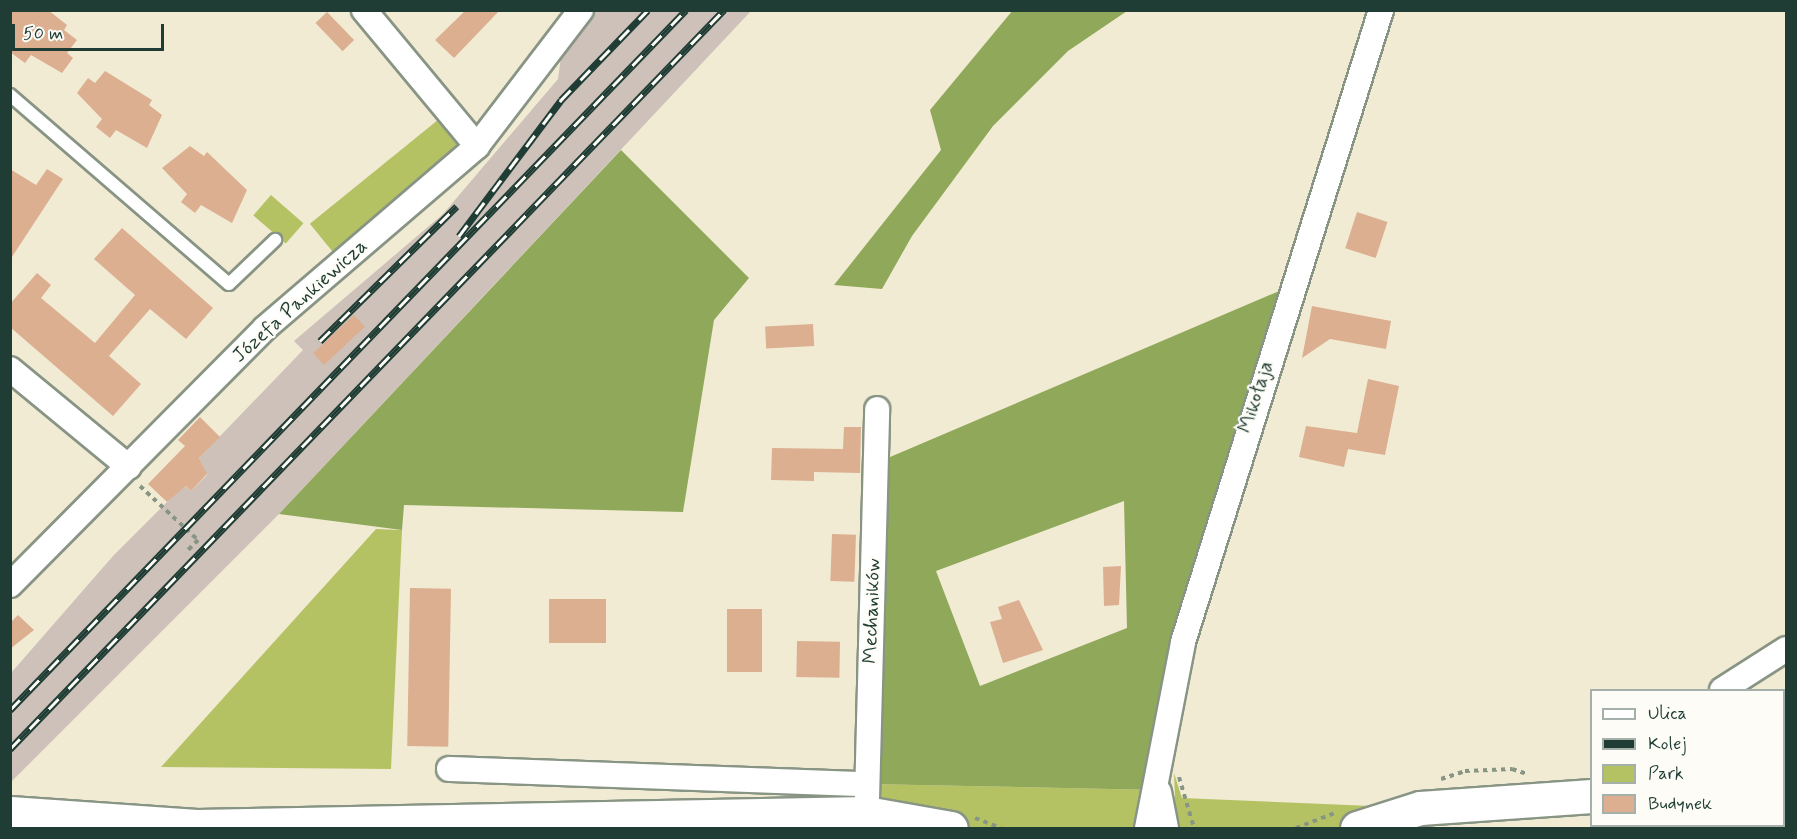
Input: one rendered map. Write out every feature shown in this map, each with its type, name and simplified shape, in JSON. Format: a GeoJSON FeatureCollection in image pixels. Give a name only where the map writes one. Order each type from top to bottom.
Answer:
{"type":"FeatureCollection","features":[{"type":"Feature","properties":{"kind":"street"},"geometry":{"type":"LineString","coordinates":[[364,10],[477,146]]}},
{"type":"Feature","properties":{"kind":"street","name":"Józefa Pankiewicza"},"geometry":{"type":"LineString","coordinates":[[10,585],[265,328],[477,146],[581,10]]}},
{"type":"Feature","properties":{"kind":"street","name":"Mikołaja"},"geometry":{"type":"LineString","coordinates":[[1148,828],[1157,790],[1183,642],[1246,426],[1381,10]]}},
{"type":"Feature","properties":{"kind":"street"},"geometry":{"type":"LineString","coordinates":[[10,369],[129,467]]}},
{"type":"Feature","properties":{"kind":"street","name":"Mechaników"},"geometry":{"type":"LineString","coordinates":[[867,798],[877,409]]}},
{"type":"Feature","properties":{"kind":"street"},"geometry":{"type":"LineString","coordinates":[[1724,689],[1786,649]]}},
{"type":"Feature","properties":{"kind":"street"},"geometry":{"type":"LineString","coordinates":[[449,769],[867,798],[951,828]]}},
{"type":"Feature","properties":{"kind":"street","name":"Mikołaja"},"geometry":{"type":"LineString","coordinates":[[1157,790],[1166,828]]}},
{"type":"Feature","properties":{"kind":"street"},"geometry":{"type":"LineString","coordinates":[[1357,828],[1431,807],[1590,796]]}},
{"type":"Feature","properties":{"kind":"street"},"geometry":{"type":"LineString","coordinates":[[10,813],[197,826],[867,798]]}},
{"type":"Feature","properties":{"kind":"lane"},"geometry":{"type":"LineString","coordinates":[[10,95],[229,284],[275,240]]}},
{"type":"Feature","properties":{"kind":"path"},"geometry":{"type":"LineString","coordinates":[[129,467],[132,479],[198,540],[185,554]]}},
{"type":"Feature","properties":{"kind":"path"},"geometry":{"type":"LineString","coordinates":[[1174,768],[1194,828]]}},
{"type":"Feature","properties":{"kind":"shaded area"},"geometry":{"type":"Polygon","coordinates":[[[581,11],[751,11],[279,514],[11,782],[11,673],[113,556],[173,496],[186,486],[191,491],[207,475],[199,458],[303,350],[294,341],[443,214],[558,79],[565,26],[581,11]]]}},
{"type":"Feature","properties":{"kind":"green space"},"geometry":{"type":"Polygon","coordinates":[[[1013,10],[1127,11],[1068,51],[993,126],[912,236],[882,289],[834,285],[941,150],[930,110],[1013,10]]]}},
{"type":"Feature","properties":{"kind":"green space"},"geometry":{"type":"Polygon","coordinates":[[[449,111],[477,146],[338,259],[310,224],[449,111]]]}},
{"type":"Feature","properties":{"kind":"green space"},"geometry":{"type":"Polygon","coordinates":[[[621,150],[749,278],[714,320],[683,512],[404,505],[402,530],[279,514],[621,150]]]}},
{"type":"Feature","properties":{"kind":"green space"},"geometry":{"type":"Polygon","coordinates":[[[271,195],[303,223],[286,244],[253,215],[271,195]]]}},
{"type":"Feature","properties":{"kind":"green space"},"geometry":{"type":"Polygon","coordinates":[[[1291,286],[1240,445],[1157,790],[867,784],[876,463],[1291,286]],[[1124,501],[936,571],[980,686],[1127,628],[1124,501]]]}},
{"type":"Feature","properties":{"kind":"green space"},"geometry":{"type":"Polygon","coordinates":[[[376,529],[402,530],[391,769],[161,767],[376,529]]]}},
{"type":"Feature","properties":{"kind":"green space"},"geometry":{"type":"Polygon","coordinates":[[[1174,773],[1182,798],[1420,808],[1357,828],[875,828],[867,784],[1157,790],[1175,798],[1174,773]]]}},
{"type":"Feature","properties":{"kind":"green space"},"geometry":{"type":"Polygon","coordinates":[[[1785,810],[1786,828],[1706,828],[1785,827],[1785,810]]]}},
{"type":"Feature","properties":{"kind":"building"},"geometry":{"type":"Polygon","coordinates":[[[10,10],[48,10],[67,25],[64,30],[77,40],[67,53],[73,58],[62,73],[31,55],[25,63],[10,52],[10,10]]]}},
{"type":"Feature","properties":{"kind":"building"},"geometry":{"type":"Polygon","coordinates":[[[466,10],[500,10],[454,58],[435,40],[466,10]]]}},
{"type":"Feature","properties":{"kind":"building"},"geometry":{"type":"Polygon","coordinates":[[[327,12],[354,40],[343,51],[315,23],[327,12]]]}},
{"type":"Feature","properties":{"kind":"building"},"geometry":{"type":"Polygon","coordinates":[[[105,71],[152,100],[149,105],[162,115],[147,148],[116,130],[110,138],[96,127],[102,119],[77,93],[88,78],[95,83],[105,71]]]}},
{"type":"Feature","properties":{"kind":"building"},"geometry":{"type":"Polygon","coordinates":[[[190,146],[204,156],[207,152],[247,190],[232,223],[201,205],[195,213],[181,202],[187,194],[162,168],[190,146]]]}},
{"type":"Feature","properties":{"kind":"building"},"geometry":{"type":"Polygon","coordinates":[[[10,169],[36,185],[47,169],[63,179],[10,260],[10,169]]]}},
{"type":"Feature","properties":{"kind":"building"},"geometry":{"type":"Polygon","coordinates":[[[1357,212],[1387,222],[1376,258],[1345,248],[1357,212]]]}},
{"type":"Feature","properties":{"kind":"building"},"geometry":{"type":"Polygon","coordinates":[[[122,228],[213,308],[186,339],[150,309],[109,356],[141,384],[113,416],[10,327],[10,304],[37,273],[51,285],[41,298],[95,343],[135,295],[94,259],[122,228]]]}},
{"type":"Feature","properties":{"kind":"building"},"geometry":{"type":"Polygon","coordinates":[[[1312,306],[1391,321],[1386,349],[1330,339],[1302,358],[1312,306]]]}},
{"type":"Feature","properties":{"kind":"building"},"geometry":{"type":"Polygon","coordinates":[[[354,315],[365,327],[324,365],[313,353],[354,315]]]}},
{"type":"Feature","properties":{"kind":"building"},"geometry":{"type":"Polygon","coordinates":[[[813,324],[814,346],[766,348],[765,327],[813,324]]]}},
{"type":"Feature","properties":{"kind":"building"},"geometry":{"type":"Polygon","coordinates":[[[1368,379],[1399,386],[1385,455],[1348,449],[1344,467],[1299,457],[1306,426],[1357,433],[1368,379]]]}},
{"type":"Feature","properties":{"kind":"building"},"geometry":{"type":"Polygon","coordinates":[[[200,417],[220,437],[199,458],[207,474],[191,491],[186,486],[167,502],[148,484],[185,446],[178,440],[200,417]]]}},
{"type":"Feature","properties":{"kind":"building"},"geometry":{"type":"Polygon","coordinates":[[[844,427],[861,427],[860,473],[814,472],[814,481],[771,480],[772,448],[843,449],[844,427]]]}},
{"type":"Feature","properties":{"kind":"building"},"geometry":{"type":"Polygon","coordinates":[[[832,534],[856,535],[854,582],[830,581],[832,534]]]}},
{"type":"Feature","properties":{"kind":"building"},"geometry":{"type":"Polygon","coordinates":[[[1121,566],[1119,605],[1104,606],[1103,567],[1121,566]]]}},
{"type":"Feature","properties":{"kind":"building"},"geometry":{"type":"Polygon","coordinates":[[[410,588],[451,589],[448,747],[407,746],[410,588]]]}},
{"type":"Feature","properties":{"kind":"building"},"geometry":{"type":"Polygon","coordinates":[[[549,599],[606,599],[606,643],[549,643],[549,599]]]}},
{"type":"Feature","properties":{"kind":"building"},"geometry":{"type":"Polygon","coordinates":[[[1019,600],[1043,650],[1003,663],[990,622],[1002,619],[998,607],[1019,600]]]}},
{"type":"Feature","properties":{"kind":"building"},"geometry":{"type":"Polygon","coordinates":[[[727,609],[762,609],[762,672],[727,672],[727,609]]]}},
{"type":"Feature","properties":{"kind":"building"},"geometry":{"type":"Polygon","coordinates":[[[18,615],[34,630],[10,649],[10,623],[18,615]]]}},
{"type":"Feature","properties":{"kind":"building"},"geometry":{"type":"Polygon","coordinates":[[[797,641],[840,642],[839,678],[796,677],[797,641]]]}},
{"type":"Feature","properties":{"kind":"railway"},"geometry":{"type":"LineString","coordinates":[[459,236],[561,100],[648,10]]}},
{"type":"Feature","properties":{"kind":"railway"},"geometry":{"type":"LineString","coordinates":[[10,710],[686,10]]}},
{"type":"Feature","properties":{"kind":"railway"},"geometry":{"type":"LineString","coordinates":[[10,749],[724,10]]}},
{"type":"Feature","properties":{"kind":"railway"},"geometry":{"type":"LineString","coordinates":[[320,341],[457,206]]}}]}
